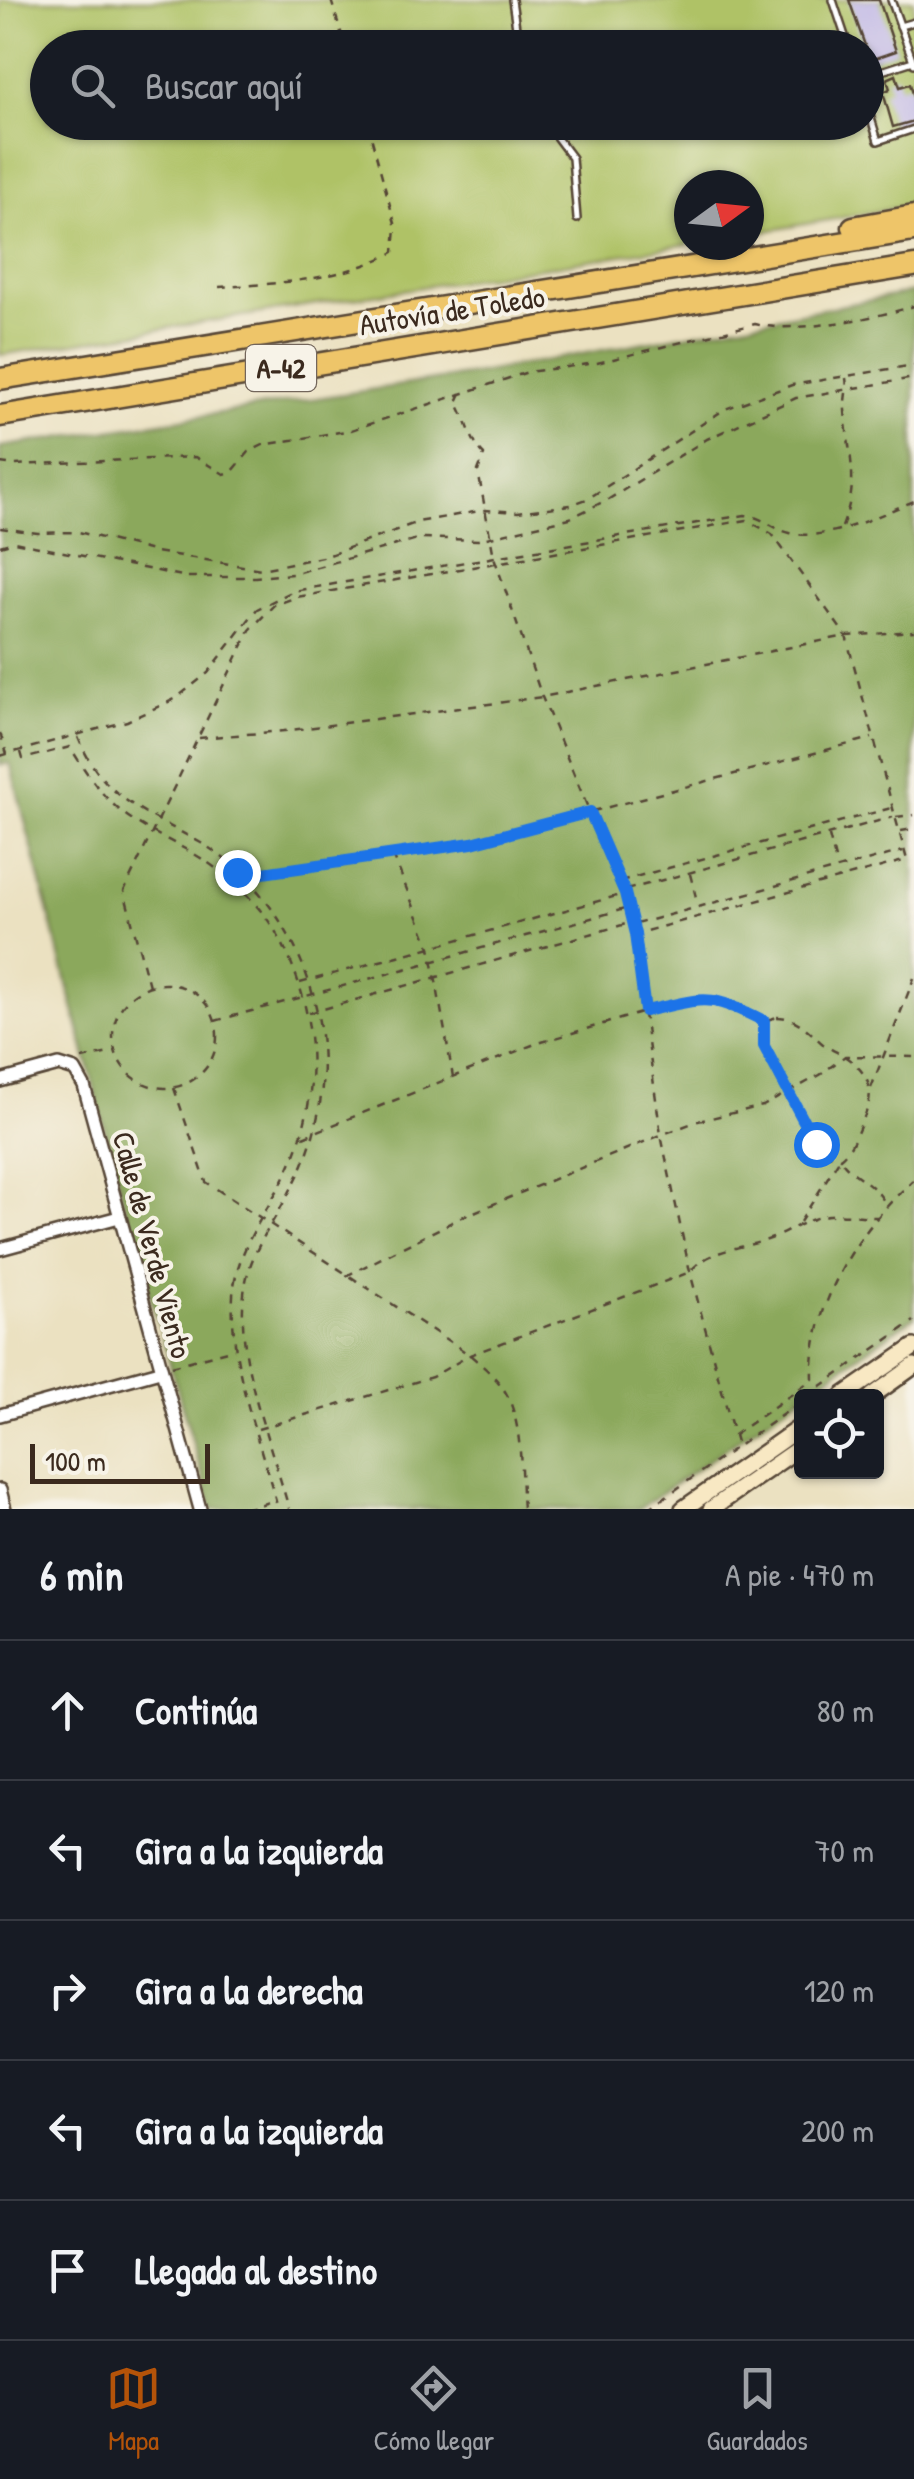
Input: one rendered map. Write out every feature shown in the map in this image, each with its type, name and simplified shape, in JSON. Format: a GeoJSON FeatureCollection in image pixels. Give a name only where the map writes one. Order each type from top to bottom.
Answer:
{"type":"FeatureCollection","features":[{"type":"Feature","properties":{"kind":"highway"},"geometry":{"type":"LineString","coordinates":[[764,251],[799,236],[914,212]]}},
{"type":"Feature","properties":{"kind":"highway","name":"Autovía de Toledo"},"geometry":{"type":"LineString","coordinates":[[764,254],[914,230]]}},
{"type":"Feature","properties":{"kind":"highway","name":"Autovía de Toledo"},"geometry":{"type":"LineString","coordinates":[[0,379],[728,260]]}},
{"type":"Feature","properties":{"kind":"highway","name":"Autovía de Toledo"},"geometry":{"type":"LineString","coordinates":[[0,416],[914,266]]}},
{"type":"Feature","properties":{"kind":"highway"},"geometry":{"type":"LineString","coordinates":[[0,365],[98,349],[148,355]]}},
{"type":"Feature","properties":{"kind":"main road"},"geometry":{"type":"LineString","coordinates":[[853,1389],[914,1347]]}},
{"type":"Feature","properties":{"kind":"main road"},"geometry":{"type":"LineString","coordinates":[[882,1389],[914,1366]]}},
{"type":"Feature","properties":{"kind":"main road"},"geometry":{"type":"LineString","coordinates":[[683,1509],[794,1432]]}},
{"type":"Feature","properties":{"kind":"main road"},"geometry":{"type":"LineString","coordinates":[[711,1509],[794,1452]]}},
{"type":"Feature","properties":{"kind":"street"},"geometry":{"type":"LineString","coordinates":[[0,1081],[59,1065]]}},
{"type":"Feature","properties":{"kind":"street","name":"Calle de Verde Viento"},"geometry":{"type":"LineString","coordinates":[[59,1065],[75,1070],[84,1086],[118,1217],[165,1369],[200,1509]]}},
{"type":"Feature","properties":{"kind":"street"},"geometry":{"type":"LineString","coordinates":[[0,1249],[118,1217]]}},
{"type":"Feature","properties":{"kind":"street"},"geometry":{"type":"LineString","coordinates":[[0,1415],[165,1369]]}},
{"type":"Feature","properties":{"kind":"street"},"geometry":{"type":"LineString","coordinates":[[0,1490],[5,1509]]}},
{"type":"Feature","properties":{"kind":"lane"},"geometry":{"type":"LineString","coordinates":[[512,0],[516,30]]}},
{"type":"Feature","properties":{"kind":"lane"},"geometry":{"type":"LineString","coordinates":[[832,0],[843,30]]}},
{"type":"Feature","properties":{"kind":"lane"},"geometry":{"type":"LineString","coordinates":[[884,71],[913,62],[894,1]]}},
{"type":"Feature","properties":{"kind":"lane"},"geometry":{"type":"LineString","coordinates":[[900,26],[914,22]]}},
{"type":"Feature","properties":{"kind":"lane"},"geometry":{"type":"LineString","coordinates":[[884,139],[914,129]]}},
{"type":"Feature","properties":{"kind":"lane"},"geometry":{"type":"LineString","coordinates":[[558,140],[572,158],[576,219]]}},
{"type":"Feature","properties":{"kind":"path"},"geometry":{"type":"LineString","coordinates":[[330,0],[340,30]]}},
{"type":"Feature","properties":{"kind":"path"},"geometry":{"type":"LineString","coordinates":[[219,288],[270,284],[349,270],[394,252],[396,227],[372,140]]}},
{"type":"Feature","properties":{"kind":"path"},"geometry":{"type":"LineString","coordinates":[[0,463],[195,457],[224,474],[232,472],[249,452],[263,446],[351,430],[528,372],[597,363],[754,324],[772,329],[862,320],[914,306]]}},
{"type":"Feature","properties":{"kind":"path"},"geometry":{"type":"LineString","coordinates":[[0,528],[38,533],[79,532],[156,552],[261,568],[327,556],[418,522],[485,510],[518,512],[572,505],[589,498],[725,410],[792,385],[914,365]]}},
{"type":"Feature","properties":{"kind":"path"},"geometry":{"type":"LineString","coordinates":[[842,528],[854,477],[845,411],[846,377]]}},
{"type":"Feature","properties":{"kind":"path"},"geometry":{"type":"LineString","coordinates":[[0,546],[14,542],[187,577],[255,577],[292,574],[421,538],[478,540],[570,518],[708,439],[796,398],[914,378]]}},
{"type":"Feature","properties":{"kind":"path"},"geometry":{"type":"LineString","coordinates":[[461,393],[457,402],[466,416],[474,445],[484,455],[478,471],[494,558],[542,698],[629,907],[661,1134],[690,1272],[737,1446]]}},
{"type":"Feature","properties":{"kind":"path"},"geometry":{"type":"LineString","coordinates":[[0,756],[140,716],[175,699],[208,672],[247,620],[268,601],[293,591],[745,515],[765,520],[791,534],[806,535],[842,528],[914,502]]}},
{"type":"Feature","properties":{"kind":"path"},"geometry":{"type":"LineString","coordinates":[[148,986],[124,891],[250,630],[274,605],[297,597],[747,520],[772,534],[846,636],[907,860],[635,934]]}},
{"type":"Feature","properties":{"kind":"path"},"geometry":{"type":"LineString","coordinates":[[196,738],[284,731],[542,698],[846,636],[914,631]]}},
{"type":"Feature","properties":{"kind":"path"},"geometry":{"type":"LineString","coordinates":[[0,733],[8,754]]}},
{"type":"Feature","properties":{"kind":"path"},"geometry":{"type":"LineString","coordinates":[[77,735],[94,766],[116,791],[156,821],[202,844],[242,876],[270,906],[288,933],[314,995],[324,1064],[314,1132],[298,1175],[249,1266],[242,1324],[245,1348],[289,1509]]}},
{"type":"Feature","properties":{"kind":"path"},"geometry":{"type":"LineString","coordinates":[[230,878],[472,843],[873,737]]}},
{"type":"Feature","properties":{"kind":"path"},"geometry":{"type":"LineString","coordinates":[[20,751],[23,760],[70,747],[89,778],[117,808],[230,878],[265,916],[300,983],[308,1013],[314,1081],[302,1137],[280,1188],[242,1253],[233,1293],[234,1348],[278,1509]]}},
{"type":"Feature","properties":{"kind":"path"},"geometry":{"type":"LineString","coordinates":[[620,882],[892,808]]}},
{"type":"Feature","properties":{"kind":"path"},"geometry":{"type":"LineString","coordinates":[[300,983],[690,872],[914,814]]}},
{"type":"Feature","properties":{"kind":"path"},"geometry":{"type":"LineString","coordinates":[[899,832],[914,829]]}},
{"type":"Feature","properties":{"kind":"path"},"geometry":{"type":"LineString","coordinates":[[829,834],[838,869]]}},
{"type":"Feature","properties":{"kind":"path"},"geometry":{"type":"LineString","coordinates":[[308,1013],[838,869],[914,844]]}},
{"type":"Feature","properties":{"kind":"path"},"geometry":{"type":"LineString","coordinates":[[393,853],[430,946],[453,1077]]}},
{"type":"Feature","properties":{"kind":"path"},"geometry":{"type":"LineString","coordinates":[[690,872],[699,907]]}},
{"type":"Feature","properties":{"kind":"path"},"geometry":{"type":"LineString","coordinates":[[215,1021],[629,907]]}},
{"type":"Feature","properties":{"kind":"path"},"geometry":{"type":"LineString","coordinates":[[870,1088],[914,978]]}},
{"type":"Feature","properties":{"kind":"path"},"geometry":{"type":"LineString","coordinates":[[166,984],[187,989],[204,1002],[215,1021],[216,1043],[209,1064],[194,1080],[174,1088],[152,1087],[133,1078],[114,1051],[112,1030],[120,1009],[134,993],[148,986],[166,984]]}},
{"type":"Feature","properties":{"kind":"path"},"geometry":{"type":"LineString","coordinates":[[302,1137],[535,1044],[692,998],[709,998],[764,1021],[791,1017],[825,1046],[845,1056],[870,1088],[872,1102],[850,1150],[840,1158],[799,1223]]}},
{"type":"Feature","properties":{"kind":"path"},"geometry":{"type":"LineString","coordinates":[[764,1021],[764,1046],[822,1153],[840,1158],[877,1188],[886,1205]]}},
{"type":"Feature","properties":{"kind":"path"},"geometry":{"type":"LineString","coordinates":[[59,1065],[114,1051]]}},
{"type":"Feature","properties":{"kind":"path"},"geometry":{"type":"LineString","coordinates":[[346,1276],[462,1217],[661,1134],[763,1106],[820,1075],[845,1056],[914,1057]]}},
{"type":"Feature","properties":{"kind":"path"},"geometry":{"type":"LineString","coordinates":[[174,1088],[206,1182],[470,1355],[494,1377],[508,1398],[515,1422],[523,1509]]}},
{"type":"Feature","properties":{"kind":"path"},"geometry":{"type":"LineString","coordinates":[[817,1389],[813,1345],[824,1312],[854,1249],[886,1205],[914,1180]]}},
{"type":"Feature","properties":{"kind":"path"},"geometry":{"type":"LineString","coordinates":[[257,1430],[432,1378],[470,1355],[690,1272],[696,1264],[772,1238],[799,1223],[833,1214],[877,1218]]}},
{"type":"Feature","properties":{"kind":"path"},"geometry":{"type":"LineString","coordinates":[[818,1389],[914,1321]]}},
{"type":"Feature","properties":{"kind":"path"},"geometry":{"type":"LineString","coordinates":[[165,1369],[234,1348]]}},
{"type":"Feature","properties":{"kind":"path"},"geometry":{"type":"LineString","coordinates":[[734,1435],[813,1379]]}},
{"type":"Feature","properties":{"kind":"path"},"geometry":{"type":"LineString","coordinates":[[648,1509],[794,1406]]}},
{"type":"Feature","properties":{"kind":"path"},"geometry":{"type":"LineString","coordinates":[[759,1430],[763,1437]]}},
{"type":"Feature","properties":{"kind":"path"},"geometry":{"type":"LineString","coordinates":[[245,1509],[276,1500]]}},
{"type":"Feature","properties":{"kind":"green space"},"geometry":{"type":"Polygon","coordinates":[[[0,0],[914,0],[914,205],[764,231],[764,170],[674,170],[674,246],[0,355],[0,0]]]}},
{"type":"Feature","properties":{"kind":"green space"},"geometry":{"type":"Polygon","coordinates":[[[914,292],[914,1317],[811,1389],[794,1389],[794,1401],[639,1509],[212,1509],[129,1223],[10,763],[0,765],[0,447],[480,373],[914,292]]]}},
{"type":"Feature","properties":{"kind":"building"},"geometry":{"type":"Polygon","coordinates":[[[849,0],[879,0],[896,51],[884,55],[884,30],[860,30],[849,0]]]}},
{"type":"Feature","properties":{"kind":"building"},"geometry":{"type":"Polygon","coordinates":[[[896,75],[900,87],[910,84],[914,121],[893,127],[884,96],[890,89],[887,79],[896,75]]]}},
{"type":"Feature","properties":{"kind":"route"},"geometry":{"type":"LineString","coordinates":[[237,872],[242,876],[472,843],[590,812],[625,893],[633,922],[645,1011],[692,998],[709,998],[764,1021],[764,1046],[816,1144]]}}]}
